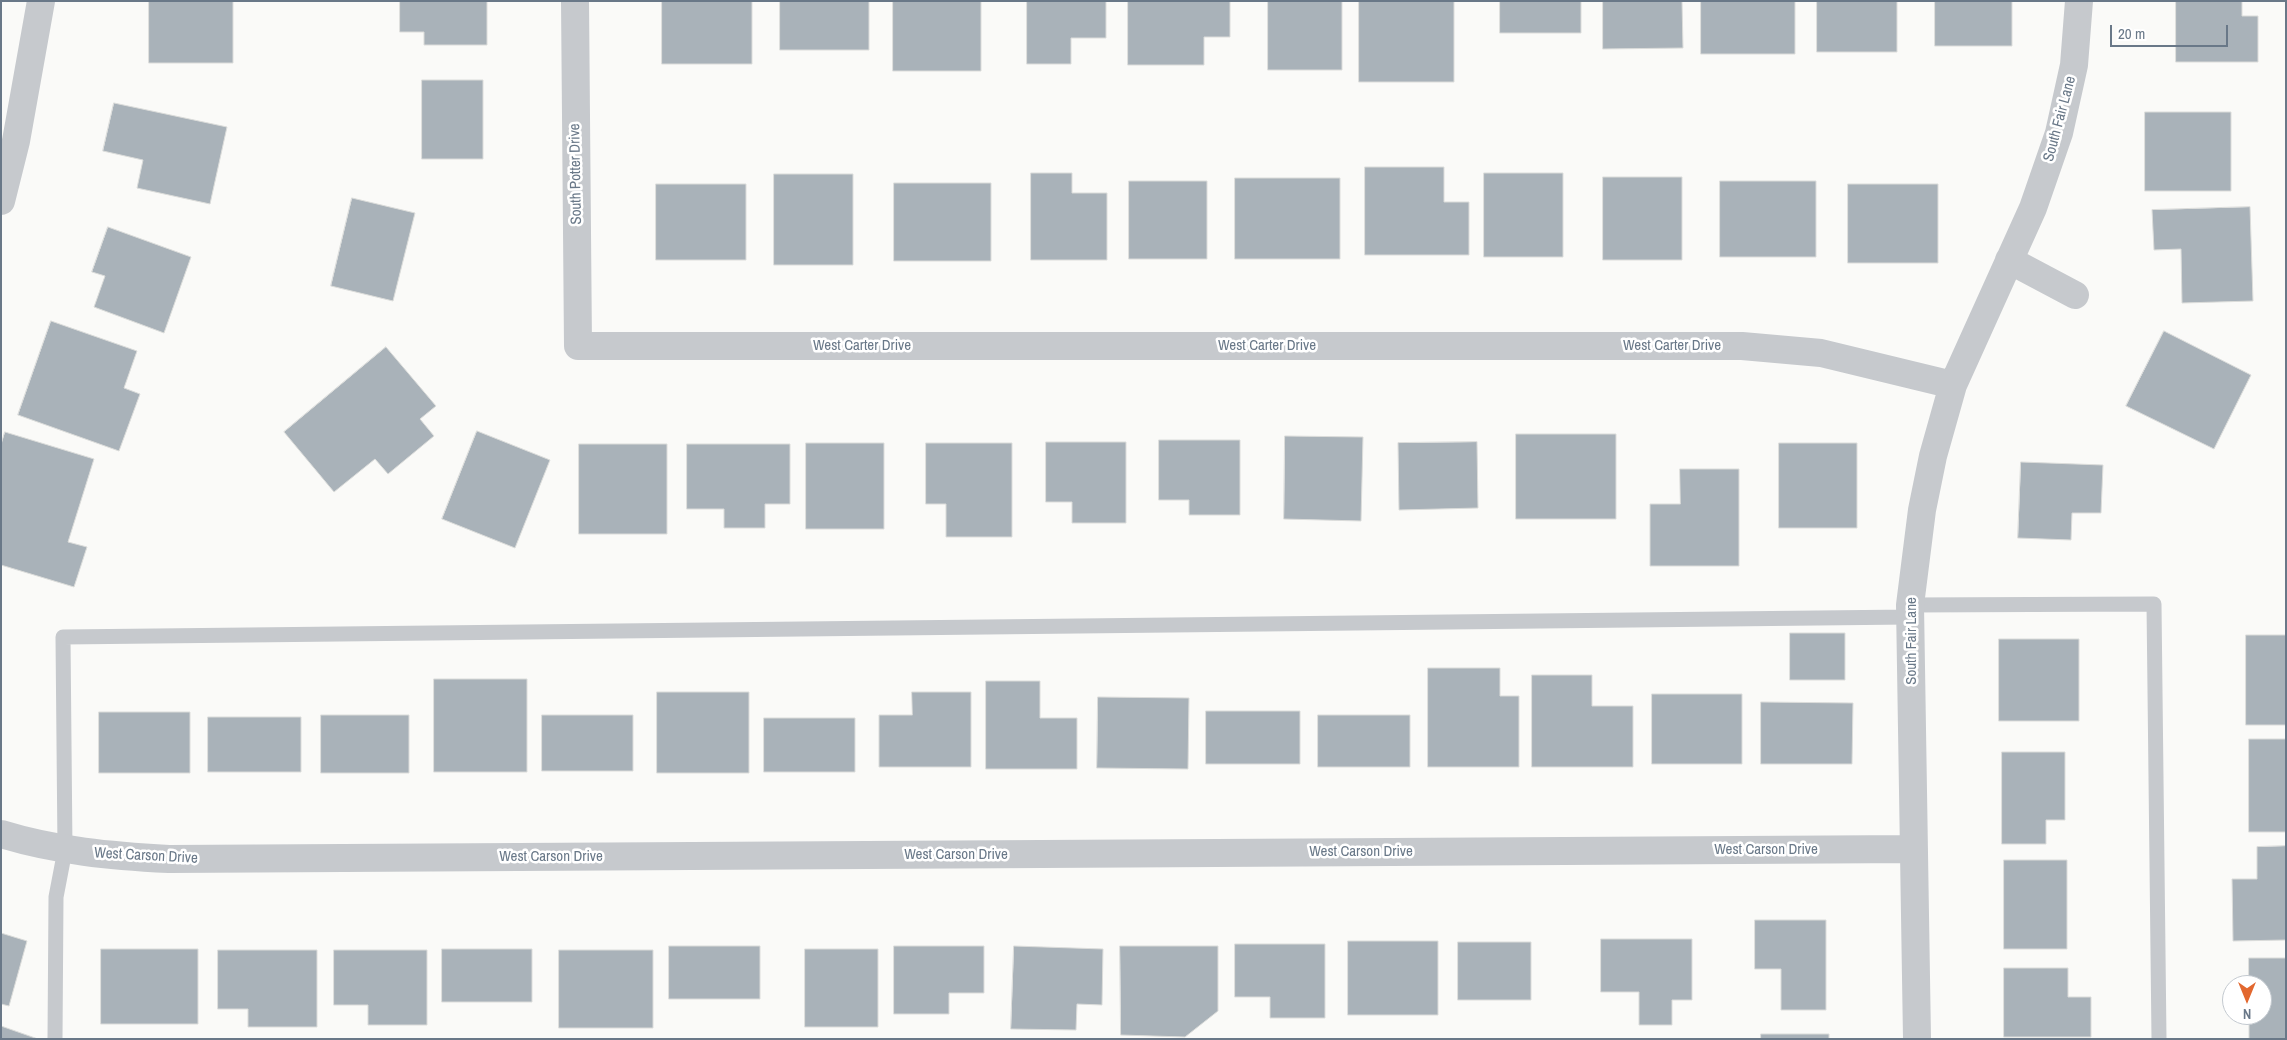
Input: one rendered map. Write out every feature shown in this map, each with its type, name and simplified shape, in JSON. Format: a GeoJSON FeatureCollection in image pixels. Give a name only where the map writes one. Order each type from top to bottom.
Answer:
{"type":"FeatureCollection","features":[{"type":"Feature","properties":{"kind":"street"},"geometry":{"type":"LineString","coordinates":[[1,201],[9,139],[41,1]]}},
{"type":"Feature","properties":{"kind":"street","name":"South Potter Drive"},"geometry":{"type":"LineString","coordinates":[[575,1],[578,346]]}},
{"type":"Feature","properties":{"kind":"street","name":"South Fair Lane"},"geometry":{"type":"LineString","coordinates":[[1916,1039],[1910,611],[1922,510],[1953,385],[2033,208],[2060,133],[2074,65],[2079,1]]}},
{"type":"Feature","properties":{"kind":"street"},"geometry":{"type":"LineString","coordinates":[[2009,260],[2075,295]]}},
{"type":"Feature","properties":{"kind":"street","name":"West Carter Drive"},"geometry":{"type":"LineString","coordinates":[[578,346],[1742,346],[1821,353],[1953,385]]}},
{"type":"Feature","properties":{"kind":"street","name":"West Carson Drive"},"geometry":{"type":"LineString","coordinates":[[1,834],[65,850],[117,856],[189,859],[1914,849]]}},
{"type":"Feature","properties":{"kind":"lane"},"geometry":{"type":"LineString","coordinates":[[55,1039],[56,898],[65,850],[63,637],[1910,611],[2154,604],[2159,1039]]}},
{"type":"Feature","properties":{"kind":"building"},"geometry":{"type":"Polygon","coordinates":[[[149,1],[233,1],[233,63],[149,63],[149,1]]]}},
{"type":"Feature","properties":{"kind":"building"},"geometry":{"type":"Polygon","coordinates":[[[400,1],[487,1],[487,45],[424,45],[424,32],[400,32],[400,1]]]}},
{"type":"Feature","properties":{"kind":"building"},"geometry":{"type":"Polygon","coordinates":[[[662,1],[752,1],[752,64],[662,64],[662,1]]]}},
{"type":"Feature","properties":{"kind":"building"},"geometry":{"type":"Polygon","coordinates":[[[780,1],[869,1],[869,50],[780,50],[780,1]]]}},
{"type":"Feature","properties":{"kind":"building"},"geometry":{"type":"Polygon","coordinates":[[[893,1],[981,1],[981,71],[893,71],[893,1]]]}},
{"type":"Feature","properties":{"kind":"building"},"geometry":{"type":"Polygon","coordinates":[[[1027,1],[1106,1],[1106,38],[1071,38],[1071,64],[1027,64],[1027,1]]]}},
{"type":"Feature","properties":{"kind":"building"},"geometry":{"type":"Polygon","coordinates":[[[1128,1],[1230,1],[1230,37],[1204,37],[1204,65],[1128,65],[1128,1]]]}},
{"type":"Feature","properties":{"kind":"building"},"geometry":{"type":"Polygon","coordinates":[[[1268,1],[1342,1],[1342,70],[1268,70],[1268,1]]]}},
{"type":"Feature","properties":{"kind":"building"},"geometry":{"type":"Polygon","coordinates":[[[1359,1],[1454,1],[1454,82],[1359,82],[1359,1]]]}},
{"type":"Feature","properties":{"kind":"building"},"geometry":{"type":"Polygon","coordinates":[[[1500,1],[1581,1],[1581,33],[1500,33],[1500,1]]]}},
{"type":"Feature","properties":{"kind":"building"},"geometry":{"type":"Polygon","coordinates":[[[1603,1],[1682,1],[1683,48],[1603,49],[1603,1]]]}},
{"type":"Feature","properties":{"kind":"building"},"geometry":{"type":"Polygon","coordinates":[[[1701,1],[1795,1],[1795,54],[1701,54],[1701,1]]]}},
{"type":"Feature","properties":{"kind":"building"},"geometry":{"type":"Polygon","coordinates":[[[1817,1],[1897,1],[1897,52],[1817,52],[1817,1]]]}},
{"type":"Feature","properties":{"kind":"building"},"geometry":{"type":"Polygon","coordinates":[[[1935,1],[2012,1],[2012,46],[1935,46],[1935,1]]]}},
{"type":"Feature","properties":{"kind":"building"},"geometry":{"type":"Polygon","coordinates":[[[2176,1],[2242,1],[2242,16],[2258,16],[2258,62],[2176,62],[2176,1]]]}},
{"type":"Feature","properties":{"kind":"building"},"geometry":{"type":"Polygon","coordinates":[[[422,80],[483,80],[483,159],[422,159],[422,80]]]}},
{"type":"Feature","properties":{"kind":"building"},"geometry":{"type":"Polygon","coordinates":[[[114,103],[227,127],[210,204],[137,188],[143,160],[103,151],[114,103]]]}},
{"type":"Feature","properties":{"kind":"building"},"geometry":{"type":"Polygon","coordinates":[[[2145,112],[2231,112],[2231,191],[2145,191],[2145,112]]]}},
{"type":"Feature","properties":{"kind":"building"},"geometry":{"type":"Polygon","coordinates":[[[1365,167],[1444,167],[1444,202],[1469,202],[1469,255],[1365,255],[1365,167]]]}},
{"type":"Feature","properties":{"kind":"building"},"geometry":{"type":"Polygon","coordinates":[[[1031,173],[1072,173],[1072,193],[1107,193],[1107,260],[1031,260],[1031,173]]]}},
{"type":"Feature","properties":{"kind":"building"},"geometry":{"type":"Polygon","coordinates":[[[1484,173],[1563,173],[1563,257],[1484,257],[1484,173]]]}},
{"type":"Feature","properties":{"kind":"building"},"geometry":{"type":"Polygon","coordinates":[[[774,174],[853,174],[853,265],[774,265],[774,174]]]}},
{"type":"Feature","properties":{"kind":"building"},"geometry":{"type":"Polygon","coordinates":[[[1603,177],[1682,177],[1682,260],[1603,260],[1603,177]]]}},
{"type":"Feature","properties":{"kind":"building"},"geometry":{"type":"Polygon","coordinates":[[[1235,178],[1340,178],[1340,259],[1235,259],[1235,178]]]}},
{"type":"Feature","properties":{"kind":"building"},"geometry":{"type":"Polygon","coordinates":[[[1129,181],[1207,181],[1207,259],[1129,259],[1129,181]]]}},
{"type":"Feature","properties":{"kind":"building"},"geometry":{"type":"Polygon","coordinates":[[[1720,181],[1816,181],[1816,257],[1720,257],[1720,181]]]}},
{"type":"Feature","properties":{"kind":"building"},"geometry":{"type":"Polygon","coordinates":[[[894,183],[991,183],[991,261],[894,261],[894,183]]]}},
{"type":"Feature","properties":{"kind":"building"},"geometry":{"type":"Polygon","coordinates":[[[656,184],[746,184],[746,260],[656,260],[656,184]]]}},
{"type":"Feature","properties":{"kind":"building"},"geometry":{"type":"Polygon","coordinates":[[[1848,184],[1938,184],[1938,263],[1848,263],[1848,184]]]}},
{"type":"Feature","properties":{"kind":"building"},"geometry":{"type":"Polygon","coordinates":[[[352,198],[415,213],[393,301],[331,286],[352,198]]]}},
{"type":"Feature","properties":{"kind":"building"},"geometry":{"type":"Polygon","coordinates":[[[2250,207],[2253,301],[2182,303],[2181,249],[2154,250],[2152,210],[2250,207]]]}},
{"type":"Feature","properties":{"kind":"building"},"geometry":{"type":"Polygon","coordinates":[[[108,227],[191,257],[164,333],[94,307],[105,276],[92,272],[108,227]]]}},
{"type":"Feature","properties":{"kind":"building"},"geometry":{"type":"Polygon","coordinates":[[[51,321],[137,351],[124,388],[140,394],[119,451],[18,415],[51,321]]]}},
{"type":"Feature","properties":{"kind":"building"},"geometry":{"type":"Polygon","coordinates":[[[2164,331],[2251,375],[2214,449],[2126,406],[2164,331]]]}},
{"type":"Feature","properties":{"kind":"building"},"geometry":{"type":"Polygon","coordinates":[[[386,347],[436,406],[420,419],[434,436],[388,474],[375,459],[334,492],[284,432],[386,347]]]}},
{"type":"Feature","properties":{"kind":"building"},"geometry":{"type":"Polygon","coordinates":[[[477,431],[550,460],[515,548],[442,519],[477,431]]]}},
{"type":"Feature","properties":{"kind":"building"},"geometry":{"type":"Polygon","coordinates":[[[5,432],[94,459],[68,542],[87,547],[74,587],[1,565],[1,445],[5,432]]]}},
{"type":"Feature","properties":{"kind":"building"},"geometry":{"type":"Polygon","coordinates":[[[1516,434],[1616,434],[1616,519],[1516,519],[1516,434]]]}},
{"type":"Feature","properties":{"kind":"building"},"geometry":{"type":"Polygon","coordinates":[[[1285,436],[1363,437],[1361,521],[1284,519],[1285,436]]]}},
{"type":"Feature","properties":{"kind":"building"},"geometry":{"type":"Polygon","coordinates":[[[1159,440],[1240,440],[1240,515],[1189,515],[1189,500],[1159,500],[1159,440]]]}},
{"type":"Feature","properties":{"kind":"building"},"geometry":{"type":"Polygon","coordinates":[[[1046,442],[1126,442],[1126,523],[1072,523],[1072,502],[1046,502],[1046,442]]]}},
{"type":"Feature","properties":{"kind":"building"},"geometry":{"type":"Polygon","coordinates":[[[1477,442],[1478,508],[1399,510],[1398,443],[1477,442]]]}},
{"type":"Feature","properties":{"kind":"building"},"geometry":{"type":"Polygon","coordinates":[[[806,443],[884,443],[884,529],[806,529],[806,443]]]}},
{"type":"Feature","properties":{"kind":"building"},"geometry":{"type":"Polygon","coordinates":[[[926,443],[1012,443],[1012,537],[946,537],[946,504],[926,504],[926,443]]]}},
{"type":"Feature","properties":{"kind":"building"},"geometry":{"type":"Polygon","coordinates":[[[1779,443],[1857,443],[1857,528],[1779,528],[1779,443]]]}},
{"type":"Feature","properties":{"kind":"building"},"geometry":{"type":"Polygon","coordinates":[[[579,444],[667,444],[667,534],[579,534],[579,444]]]}},
{"type":"Feature","properties":{"kind":"building"},"geometry":{"type":"Polygon","coordinates":[[[687,444],[790,444],[790,504],[765,504],[765,528],[724,528],[724,509],[687,509],[687,444]]]}},
{"type":"Feature","properties":{"kind":"building"},"geometry":{"type":"Polygon","coordinates":[[[2021,462],[2103,465],[2101,513],[2072,513],[2071,540],[2018,538],[2021,462]]]}},
{"type":"Feature","properties":{"kind":"building"},"geometry":{"type":"Polygon","coordinates":[[[1680,469],[1739,469],[1739,566],[1650,566],[1650,504],[1680,504],[1680,469]]]}},
{"type":"Feature","properties":{"kind":"building"},"geometry":{"type":"Polygon","coordinates":[[[1790,633],[1845,633],[1845,680],[1790,680],[1790,633]]]}},
{"type":"Feature","properties":{"kind":"building"},"geometry":{"type":"Polygon","coordinates":[[[2246,635],[2286,635],[2286,725],[2246,725],[2246,635]]]}},
{"type":"Feature","properties":{"kind":"building"},"geometry":{"type":"Polygon","coordinates":[[[1999,639],[2079,639],[2079,721],[1999,721],[1999,639]]]}},
{"type":"Feature","properties":{"kind":"building"},"geometry":{"type":"Polygon","coordinates":[[[1428,668],[1500,668],[1500,696],[1519,696],[1519,767],[1428,767],[1428,668]]]}},
{"type":"Feature","properties":{"kind":"building"},"geometry":{"type":"Polygon","coordinates":[[[1532,675],[1592,675],[1592,706],[1633,706],[1633,767],[1532,767],[1532,675]]]}},
{"type":"Feature","properties":{"kind":"building"},"geometry":{"type":"Polygon","coordinates":[[[434,679],[527,679],[527,772],[434,772],[434,679]]]}},
{"type":"Feature","properties":{"kind":"building"},"geometry":{"type":"Polygon","coordinates":[[[986,681],[1040,681],[1040,718],[1077,718],[1077,769],[986,769],[986,681]]]}},
{"type":"Feature","properties":{"kind":"building"},"geometry":{"type":"Polygon","coordinates":[[[657,692],[749,692],[749,773],[657,773],[657,692]]]}},
{"type":"Feature","properties":{"kind":"building"},"geometry":{"type":"Polygon","coordinates":[[[912,692],[971,692],[971,767],[879,767],[879,715],[912,715],[912,692]]]}},
{"type":"Feature","properties":{"kind":"building"},"geometry":{"type":"Polygon","coordinates":[[[1652,694],[1742,694],[1742,764],[1652,764],[1652,694]]]}},
{"type":"Feature","properties":{"kind":"building"},"geometry":{"type":"Polygon","coordinates":[[[1098,697],[1189,698],[1188,769],[1097,768],[1098,697]]]}},
{"type":"Feature","properties":{"kind":"building"},"geometry":{"type":"Polygon","coordinates":[[[1761,702],[1853,703],[1852,764],[1761,764],[1761,702]]]}},
{"type":"Feature","properties":{"kind":"building"},"geometry":{"type":"Polygon","coordinates":[[[1206,711],[1300,711],[1300,764],[1206,764],[1206,711]]]}},
{"type":"Feature","properties":{"kind":"building"},"geometry":{"type":"Polygon","coordinates":[[[99,712],[190,712],[190,773],[99,773],[99,712]]]}},
{"type":"Feature","properties":{"kind":"building"},"geometry":{"type":"Polygon","coordinates":[[[321,715],[409,715],[409,773],[321,773],[321,715]]]}},
{"type":"Feature","properties":{"kind":"building"},"geometry":{"type":"Polygon","coordinates":[[[542,715],[633,715],[633,771],[542,771],[542,715]]]}},
{"type":"Feature","properties":{"kind":"building"},"geometry":{"type":"Polygon","coordinates":[[[1318,715],[1410,715],[1410,767],[1318,767],[1318,715]]]}},
{"type":"Feature","properties":{"kind":"building"},"geometry":{"type":"Polygon","coordinates":[[[208,717],[301,717],[301,772],[208,772],[208,717]]]}},
{"type":"Feature","properties":{"kind":"building"},"geometry":{"type":"Polygon","coordinates":[[[764,718],[855,718],[855,772],[764,772],[764,718]]]}},
{"type":"Feature","properties":{"kind":"building"},"geometry":{"type":"Polygon","coordinates":[[[2249,739],[2286,739],[2286,832],[2249,832],[2249,739]]]}},
{"type":"Feature","properties":{"kind":"building"},"geometry":{"type":"Polygon","coordinates":[[[2002,752],[2065,752],[2065,820],[2046,820],[2046,844],[2002,844],[2002,752]]]}},
{"type":"Feature","properties":{"kind":"building"},"geometry":{"type":"Polygon","coordinates":[[[2286,846],[2286,940],[2233,941],[2232,879],[2257,879],[2257,847],[2286,846]]]}},
{"type":"Feature","properties":{"kind":"building"},"geometry":{"type":"Polygon","coordinates":[[[2004,860],[2067,860],[2067,949],[2004,949],[2004,860]]]}},
{"type":"Feature","properties":{"kind":"building"},"geometry":{"type":"Polygon","coordinates":[[[1755,920],[1826,920],[1826,1010],[1781,1010],[1781,969],[1755,969],[1755,920]]]}},
{"type":"Feature","properties":{"kind":"building"},"geometry":{"type":"Polygon","coordinates":[[[1,933],[27,941],[9,1006],[1,1004],[1,933]]]}},
{"type":"Feature","properties":{"kind":"building"},"geometry":{"type":"Polygon","coordinates":[[[1601,939],[1692,939],[1692,1000],[1672,1000],[1672,1025],[1639,1025],[1639,992],[1601,992],[1601,939]]]}},
{"type":"Feature","properties":{"kind":"building"},"geometry":{"type":"Polygon","coordinates":[[[1348,941],[1438,941],[1438,1015],[1348,1015],[1348,941]]]}},
{"type":"Feature","properties":{"kind":"building"},"geometry":{"type":"Polygon","coordinates":[[[1458,942],[1531,942],[1531,1000],[1458,1000],[1458,942]]]}},
{"type":"Feature","properties":{"kind":"building"},"geometry":{"type":"Polygon","coordinates":[[[1235,944],[1325,944],[1325,1018],[1270,1018],[1270,997],[1235,997],[1235,944]]]}},
{"type":"Feature","properties":{"kind":"building"},"geometry":{"type":"Polygon","coordinates":[[[669,946],[760,946],[760,999],[669,999],[669,946]]]}},
{"type":"Feature","properties":{"kind":"building"},"geometry":{"type":"Polygon","coordinates":[[[894,946],[984,946],[984,993],[949,993],[949,1014],[894,1014],[894,946]]]}},
{"type":"Feature","properties":{"kind":"building"},"geometry":{"type":"Polygon","coordinates":[[[1014,946],[1103,949],[1102,1005],[1077,1004],[1076,1030],[1011,1029],[1014,946]]]}},
{"type":"Feature","properties":{"kind":"building"},"geometry":{"type":"Polygon","coordinates":[[[1120,946],[1218,946],[1218,1011],[1185,1037],[1121,1035],[1120,946]]]}},
{"type":"Feature","properties":{"kind":"building"},"geometry":{"type":"Polygon","coordinates":[[[101,949],[198,949],[198,1024],[101,1024],[101,949]]]}},
{"type":"Feature","properties":{"kind":"building"},"geometry":{"type":"Polygon","coordinates":[[[442,949],[532,949],[532,1002],[442,1002],[442,949]]]}},
{"type":"Feature","properties":{"kind":"building"},"geometry":{"type":"Polygon","coordinates":[[[805,949],[878,949],[878,1027],[805,1027],[805,949]]]}},
{"type":"Feature","properties":{"kind":"building"},"geometry":{"type":"Polygon","coordinates":[[[218,950],[317,950],[317,1027],[248,1027],[248,1009],[218,1009],[218,950]]]}},
{"type":"Feature","properties":{"kind":"building"},"geometry":{"type":"Polygon","coordinates":[[[334,950],[427,950],[427,1025],[368,1025],[368,1005],[334,1005],[334,950]]]}},
{"type":"Feature","properties":{"kind":"building"},"geometry":{"type":"Polygon","coordinates":[[[559,950],[653,950],[653,1028],[559,1028],[559,950]]]}},
{"type":"Feature","properties":{"kind":"building"},"geometry":{"type":"Polygon","coordinates":[[[2249,958],[2286,958],[2286,1039],[2249,1039],[2249,1025],[2272,1025],[2272,975],[2249,975],[2249,958]]]}},
{"type":"Feature","properties":{"kind":"building"},"geometry":{"type":"Polygon","coordinates":[[[2004,968],[2068,968],[2068,997],[2091,997],[2091,1037],[2004,1037],[2004,968]]]}},
{"type":"Feature","properties":{"kind":"building"},"geometry":{"type":"Polygon","coordinates":[[[1,1026],[38,1039],[1,1039],[1,1026]]]}},
{"type":"Feature","properties":{"kind":"building"},"geometry":{"type":"Polygon","coordinates":[[[1761,1034],[1829,1034],[1829,1039],[1761,1039],[1761,1034]]]}}]}
